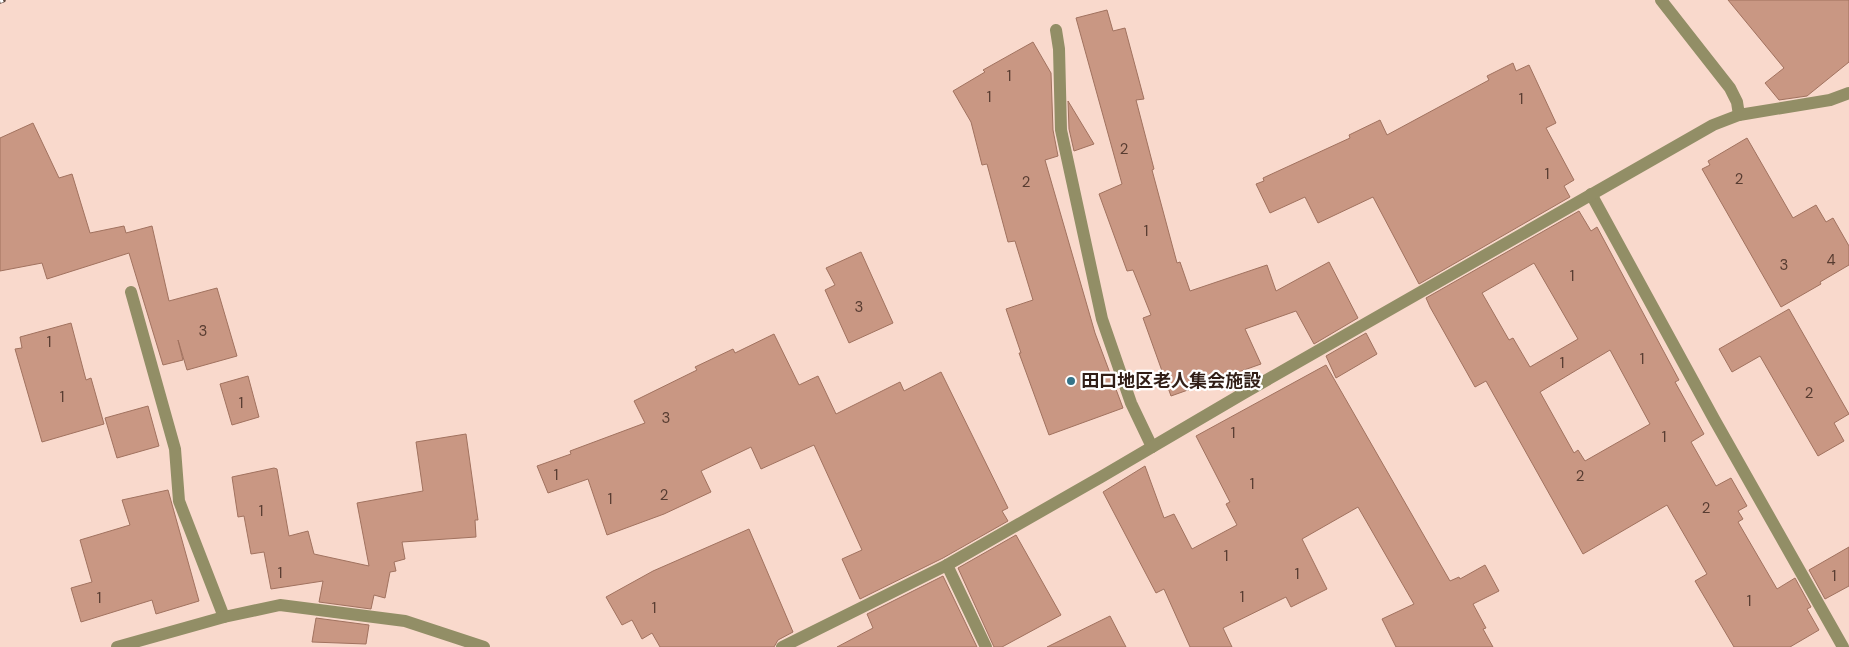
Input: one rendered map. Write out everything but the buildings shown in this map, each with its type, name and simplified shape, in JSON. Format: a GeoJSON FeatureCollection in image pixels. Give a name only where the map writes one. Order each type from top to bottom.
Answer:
{"type":"FeatureCollection","features":[{"type":"Feature","properties":{"kind":"street"},"geometry":{"type":"LineString","coordinates":[[1660,0],[1730,88],[1737,102],[1739,115]]}},
{"type":"Feature","properties":{"kind":"street"},"geometry":{"type":"LineString","coordinates":[[1056,30],[1059,49],[1062,130],[1102,319],[1131,403],[1152,447]]}},
{"type":"Feature","properties":{"kind":"street"},"geometry":{"type":"LineString","coordinates":[[782,647],[947,565],[1252,388],[1713,125],[1739,115],[1830,100],[1849,93]]}},
{"type":"Feature","properties":{"kind":"street"},"geometry":{"type":"LineString","coordinates":[[1591,194],[1843,647]]}},
{"type":"Feature","properties":{"kind":"street"},"geometry":{"type":"LineString","coordinates":[[131,292],[175,450],[179,501],[224,617]]}},
{"type":"Feature","properties":{"kind":"street"},"geometry":{"type":"LineString","coordinates":[[947,565],[986,647]]}},
{"type":"Feature","properties":{"kind":"street"},"geometry":{"type":"LineString","coordinates":[[118,647],[224,617],[280,605],[405,621],[484,647]]}},
{"type":"Feature","properties":{"kind":"place","name":"田口地区老人集会施設"},"geometry":{"type":"Point","coordinates":[1071,381]}}]}
